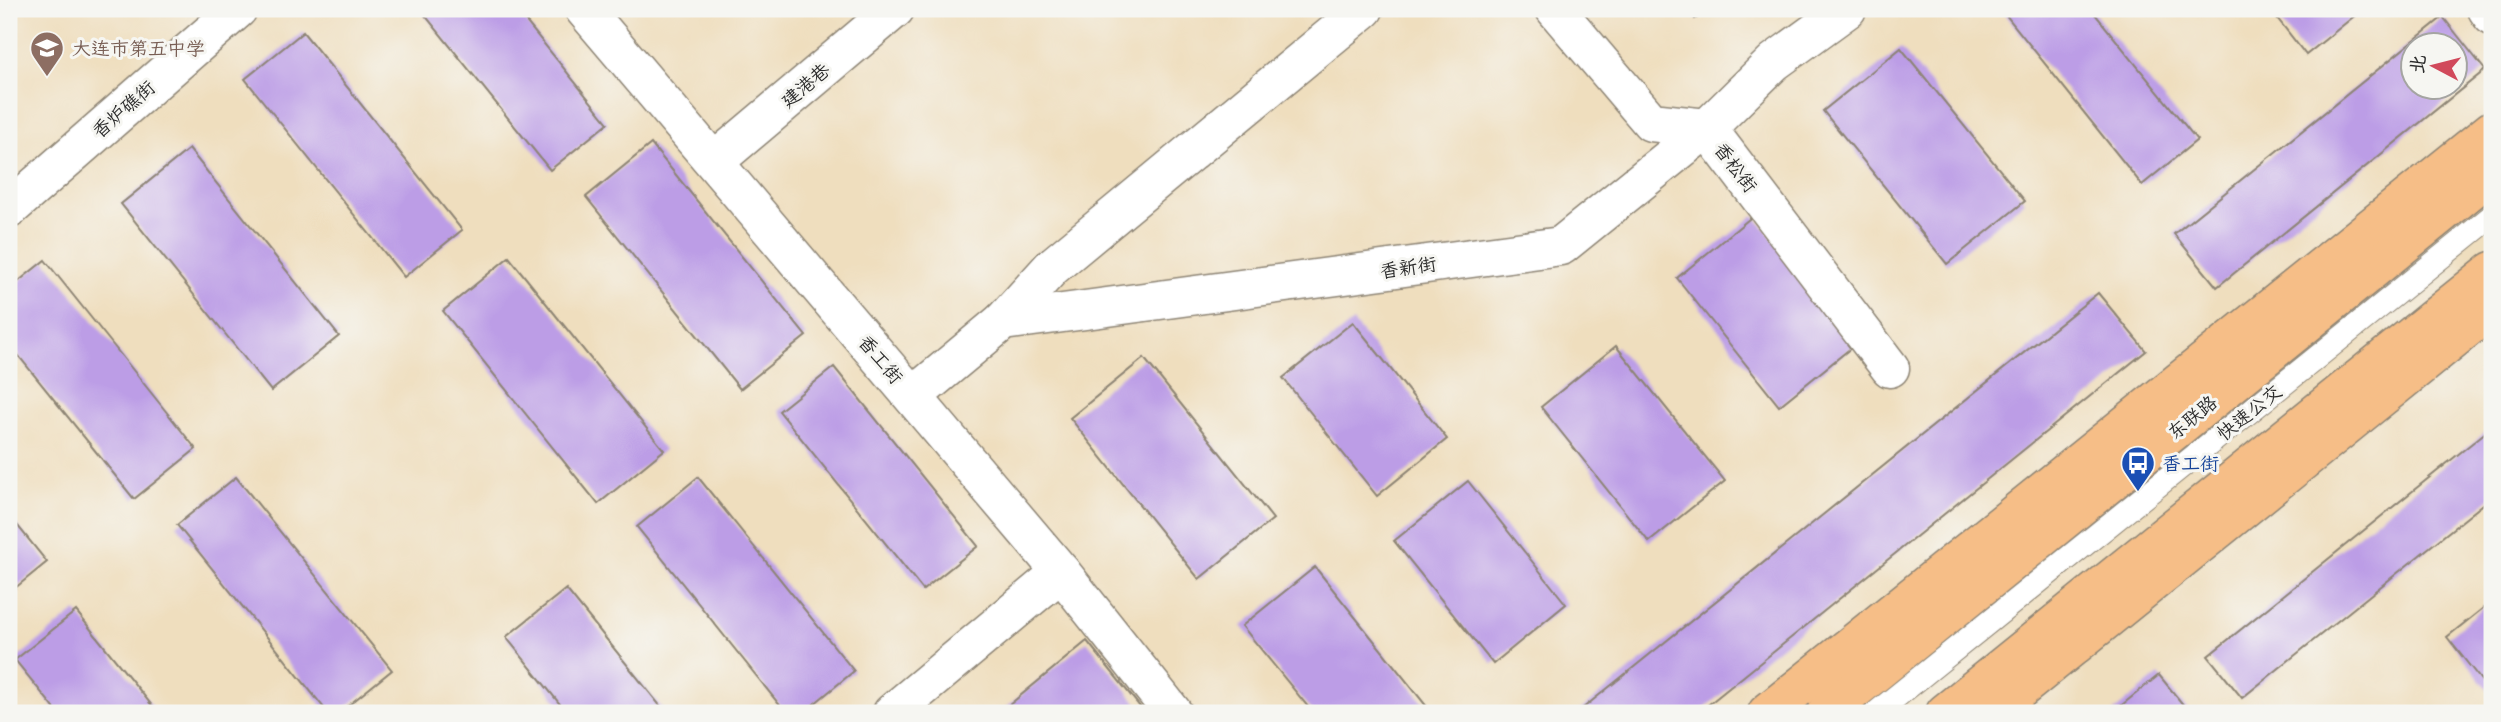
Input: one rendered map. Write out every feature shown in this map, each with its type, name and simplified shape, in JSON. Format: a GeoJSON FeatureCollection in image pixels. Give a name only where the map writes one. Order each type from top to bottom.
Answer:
{"type":"FeatureCollection","features":[{"type":"Feature","properties":{"kind":"main road"},"geometry":{"type":"LineString","coordinates":[[1767,713],[2492,130]]}},
{"type":"Feature","properties":{"kind":"main road","name":"东联路"},"geometry":{"type":"LineString","coordinates":[[1826,713],[2492,173]]}},
{"type":"Feature","properties":{"kind":"main road"},"geometry":{"type":"LineString","coordinates":[[1945,713],[2492,271]]}},
{"type":"Feature","properties":{"kind":"main road"},"geometry":{"type":"LineString","coordinates":[[1991,713],[2492,308]]}},
{"type":"Feature","properties":{"kind":"street","name":"香炉礁街"},"geometry":{"type":"LineString","coordinates":[[9,209],[238,9]]}},
{"type":"Feature","properties":{"kind":"street","name":"香工街"},"geometry":{"type":"LineString","coordinates":[[584,9],[1061,572],[1173,713]]}},
{"type":"Feature","properties":{"kind":"street","name":"建港巷"},"geometry":{"type":"LineString","coordinates":[[715,162],[895,9]]}},
{"type":"Feature","properties":{"kind":"street"},"geometry":{"type":"LineString","coordinates":[[913,396],[1003,321],[1052,267],[1364,9]]}},
{"type":"Feature","properties":{"kind":"street","name":"香松街"},"geometry":{"type":"LineString","coordinates":[[1555,9],[1651,122],[1707,128],[1890,368]]}},
{"type":"Feature","properties":{"kind":"street","name":"香新街"},"geometry":{"type":"LineString","coordinates":[[1003,321],[1561,246],[1707,128],[1774,62],[1847,9]]}},
{"type":"Feature","properties":{"kind":"street"},"geometry":{"type":"LineString","coordinates":[[2487,9],[2492,16]]}},
{"type":"Feature","properties":{"kind":"street"},"geometry":{"type":"LineString","coordinates":[[892,713],[1061,572]]}},
{"type":"Feature","properties":{"kind":"lane","name":"快速公交"},"geometry":{"type":"LineString","coordinates":[[1876,713],[2492,216]]}},
{"type":"Feature","properties":{"kind":"lane","name":"快速公交"},"geometry":{"type":"LineString","coordinates":[[1891,713],[2492,232]]}},
{"type":"Feature","properties":{"kind":"building"},"geometry":{"type":"Polygon","coordinates":[[[420,9],[516,9],[608,123],[550,170],[420,9]]]}},
{"type":"Feature","properties":{"kind":"building"},"geometry":{"type":"Polygon","coordinates":[[[1688,9],[1710,9],[1695,19],[1688,9]]]}},
{"type":"Feature","properties":{"kind":"building"},"geometry":{"type":"Polygon","coordinates":[[[2001,9],[2091,9],[2197,140],[2142,185],[2001,9]]]}},
{"type":"Feature","properties":{"kind":"building"},"geometry":{"type":"Polygon","coordinates":[[[2270,9],[2363,9],[2306,55],[2270,9]]]}},
{"type":"Feature","properties":{"kind":"building"},"geometry":{"type":"Polygon","coordinates":[[[2443,17],[2455,32],[2424,32],[2443,17]]]}},
{"type":"Feature","properties":{"kind":"building"},"geometry":{"type":"Polygon","coordinates":[[[303,32],[462,230],[404,277],[245,79],[303,32]]]}},
{"type":"Feature","properties":{"kind":"building"},"geometry":{"type":"Polygon","coordinates":[[[1901,48],[2025,201],[1947,264],[1823,111],[1901,48]]]}},
{"type":"Feature","properties":{"kind":"building"},"geometry":{"type":"Polygon","coordinates":[[[2470,51],[2485,70],[2470,82],[2470,51]]]}},
{"type":"Feature","properties":{"kind":"building"},"geometry":{"type":"Polygon","coordinates":[[[2400,52],[2400,102],[2445,102],[2217,287],[2174,234],[2400,52]]]}},
{"type":"Feature","properties":{"kind":"building"},"geometry":{"type":"Polygon","coordinates":[[[651,144],[806,336],[740,389],[586,197],[651,144]]]}},
{"type":"Feature","properties":{"kind":"building"},"geometry":{"type":"Polygon","coordinates":[[[189,149],[339,336],[271,391],[121,204],[189,149]]]}},
{"type":"Feature","properties":{"kind":"building"},"geometry":{"type":"Polygon","coordinates":[[[1754,215],[1857,343],[1779,406],[1677,278],[1754,215]]]}},
{"type":"Feature","properties":{"kind":"building"},"geometry":{"type":"Polygon","coordinates":[[[509,257],[664,450],[598,504],[443,311],[509,257]]]}},
{"type":"Feature","properties":{"kind":"building"},"geometry":{"type":"Polygon","coordinates":[[[45,260],[196,449],[134,499],[9,344],[9,289],[45,260]]]}},
{"type":"Feature","properties":{"kind":"building"},"geometry":{"type":"Polygon","coordinates":[[[2098,293],[2146,351],[1698,713],[1577,713],[2098,293]]]}},
{"type":"Feature","properties":{"kind":"building"},"geometry":{"type":"Polygon","coordinates":[[[1353,322],[1447,439],[1377,496],[1283,378],[1353,322]]]}},
{"type":"Feature","properties":{"kind":"building"},"geometry":{"type":"Polygon","coordinates":[[[1616,346],[1725,481],[1649,542],[1541,407],[1616,346]]]}},
{"type":"Feature","properties":{"kind":"building"},"geometry":{"type":"Polygon","coordinates":[[[1144,358],[1273,519],[1199,579],[1070,418],[1144,358]]]}},
{"type":"Feature","properties":{"kind":"building"},"geometry":{"type":"Polygon","coordinates":[[[834,367],[978,546],[923,590],[779,411],[834,367]]]}},
{"type":"Feature","properties":{"kind":"building"},"geometry":{"type":"Polygon","coordinates":[[[2492,427],[2492,497],[2242,698],[2208,656],[2492,427]]]}},
{"type":"Feature","properties":{"kind":"building"},"geometry":{"type":"Polygon","coordinates":[[[236,477],[392,670],[339,713],[328,713],[177,525],[236,477]]]}},
{"type":"Feature","properties":{"kind":"building"},"geometry":{"type":"Polygon","coordinates":[[[698,477],[854,671],[803,713],[786,713],[637,527],[698,477]]]}},
{"type":"Feature","properties":{"kind":"building"},"geometry":{"type":"Polygon","coordinates":[[[1468,481],[1566,604],[1493,664],[1394,541],[1468,481]]]}},
{"type":"Feature","properties":{"kind":"building"},"geometry":{"type":"Polygon","coordinates":[[[9,515],[47,562],[9,593],[9,515]]]}},
{"type":"Feature","properties":{"kind":"building"},"geometry":{"type":"Polygon","coordinates":[[[1315,567],[1432,713],[1313,713],[1242,626],[1315,567]]]}},
{"type":"Feature","properties":{"kind":"building"},"geometry":{"type":"Polygon","coordinates":[[[566,589],[666,713],[567,713],[506,637],[566,589]]]}},
{"type":"Feature","properties":{"kind":"building"},"geometry":{"type":"Polygon","coordinates":[[[2492,601],[2492,694],[2447,637],[2492,601]]]}},
{"type":"Feature","properties":{"kind":"building"},"geometry":{"type":"Polygon","coordinates":[[[76,611],[158,713],[58,713],[15,660],[76,611]]]}},
{"type":"Feature","properties":{"kind":"building"},"geometry":{"type":"Polygon","coordinates":[[[1087,641],[1145,713],[1006,713],[1003,710],[1087,641]]]}},
{"type":"Feature","properties":{"kind":"building"},"geometry":{"type":"Polygon","coordinates":[[[2159,675],[2189,712],[2112,713],[2159,675]]]}},
{"type":"Feature","properties":{"kind":"place","name":"大连市第五中学"},"geometry":{"type":"Point","coordinates":[47,78]}},
{"type":"Feature","properties":{"kind":"place","name":"香工街"},"geometry":{"type":"Point","coordinates":[2138,493]}}]}
